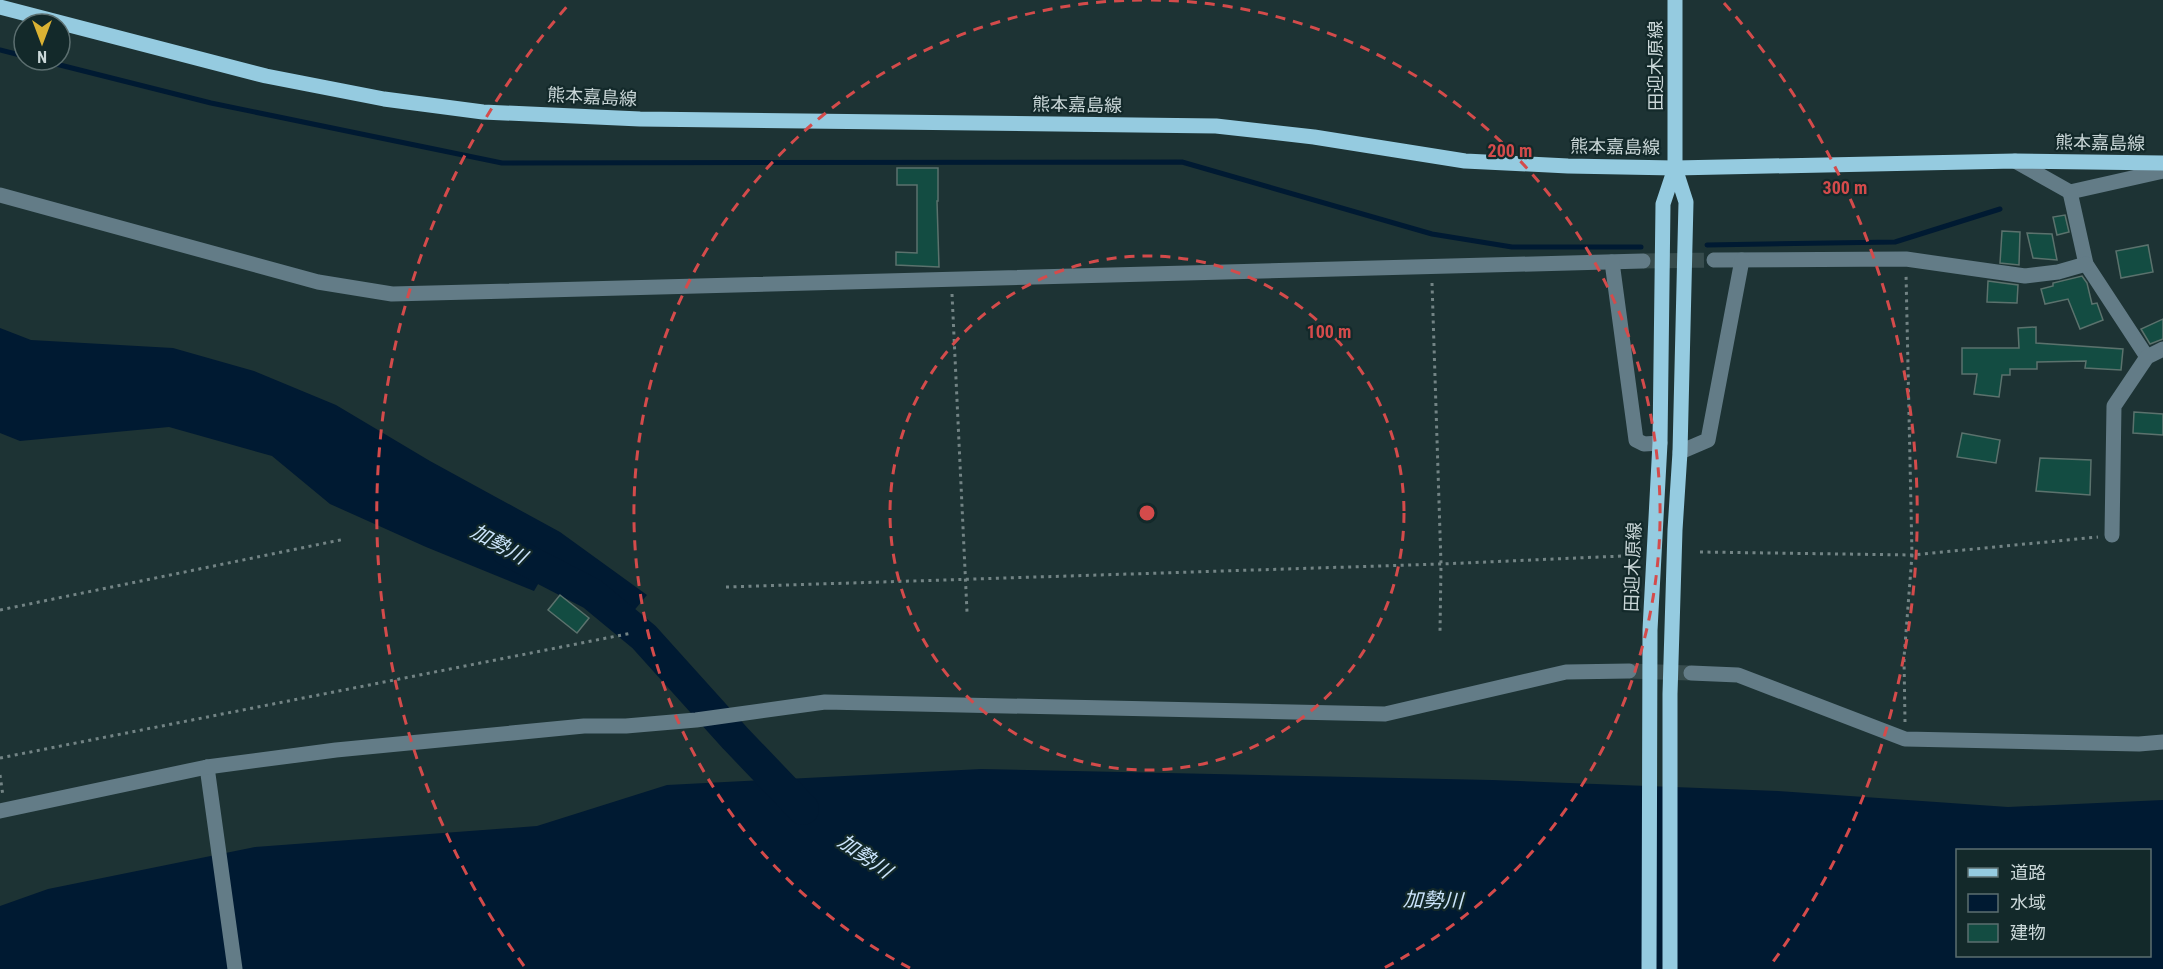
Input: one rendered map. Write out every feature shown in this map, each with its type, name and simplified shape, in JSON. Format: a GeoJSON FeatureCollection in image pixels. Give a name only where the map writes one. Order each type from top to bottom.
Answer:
{"type":"FeatureCollection","features":[{"type":"Feature","properties":{"kind":"main road","name":"田迎木原線"},"geometry":{"type":"LineString","coordinates":[[1671,969],[1670,717],[1686,202],[1675,168],[1675,0]]}},
{"type":"Feature","properties":{"kind":"main road","name":"熊本嘉島線"},"geometry":{"type":"LineString","coordinates":[[0,6],[266,76],[384,99],[483,112],[640,119],[1216,126],[1465,161],[1675,168],[2015,161],[2163,163]]}},
{"type":"Feature","properties":{"kind":"main road","name":"田迎木原線"},"geometry":{"type":"LineString","coordinates":[[1649,969],[1650,630],[1660,443],[1663,204],[1675,168]]}},
{"type":"Feature","properties":{"kind":"street"},"geometry":{"type":"LineString","coordinates":[[2015,161],[2070,192],[2163,171]]}},
{"type":"Feature","properties":{"kind":"street"},"geometry":{"type":"LineString","coordinates":[[2070,192],[2086,264],[2147,357]]}},
{"type":"Feature","properties":{"kind":"street"},"geometry":{"type":"LineString","coordinates":[[0,195],[318,282],[392,294],[1643,261]]}},
{"type":"Feature","properties":{"kind":"street"},"geometry":{"type":"LineString","coordinates":[[1714,260],[1906,259],[2025,276],[2058,272],[2086,264]]}},
{"type":"Feature","properties":{"kind":"street"},"geometry":{"type":"LineString","coordinates":[[1680,452],[1708,440],[1742,260]]}},
{"type":"Feature","properties":{"kind":"street"},"geometry":{"type":"LineString","coordinates":[[1612,262],[1636,440],[1644,444],[1660,443]]}},
{"type":"Feature","properties":{"kind":"street"},"geometry":{"type":"LineString","coordinates":[[2112,535],[2114,406],[2147,357],[2163,349]]}},
{"type":"Feature","properties":{"kind":"street"},"geometry":{"type":"LineString","coordinates":[[0,811],[207,767],[336,750],[572,727],[626,726],[696,720],[825,702],[1385,714],[1566,672],[1629,671]]}},
{"type":"Feature","properties":{"kind":"street"},"geometry":{"type":"LineString","coordinates":[[1692,673],[1738,675],[1905,739],[2139,744],[2163,741]]}},
{"type":"Feature","properties":{"kind":"street"},"geometry":{"type":"LineString","coordinates":[[207,767],[235,969]]}},
{"type":"Feature","properties":{"kind":"path"},"geometry":{"type":"LineString","coordinates":[[1905,739],[1904,658],[1912,555],[1906,259]]}},
{"type":"Feature","properties":{"kind":"path"},"geometry":{"type":"LineString","coordinates":[[1431,266],[1441,564],[1440,632]]}},
{"type":"Feature","properties":{"kind":"path"},"geometry":{"type":"LineString","coordinates":[[951,280],[967,612]]}},
{"type":"Feature","properties":{"kind":"path"},"geometry":{"type":"LineString","coordinates":[[1700,552],[1912,555],[2112,535]]}},
{"type":"Feature","properties":{"kind":"path"},"geometry":{"type":"LineString","coordinates":[[0,610],[345,539]]}},
{"type":"Feature","properties":{"kind":"path"},"geometry":{"type":"LineString","coordinates":[[726,587],[1622,556]]}},
{"type":"Feature","properties":{"kind":"path"},"geometry":{"type":"LineString","coordinates":[[0,758],[632,633]]}},
{"type":"Feature","properties":{"kind":"water"},"geometry":{"type":"Polygon","coordinates":[[[0,328],[31,340],[173,348],[254,371],[336,405],[430,461],[560,532],[647,595],[627,619],[563,567],[548,567],[534,591],[426,547],[330,504],[272,456],[169,427],[20,441],[0,433],[0,328]]]}},
{"type":"Feature","properties":{"kind":"water"},"geometry":{"type":"Polygon","coordinates":[[[981,769],[1492,780],[1778,791],[2008,807],[2163,800],[2163,969],[0,969],[0,906],[48,889],[255,847],[537,826],[667,785],[981,769]]]}},
{"type":"Feature","properties":{"kind":"building"},"geometry":{"type":"Polygon","coordinates":[[[897,168],[938,168],[939,267],[896,265],[896,252],[917,253],[917,185],[897,185],[897,168]]]}},
{"type":"Feature","properties":{"kind":"building"},"geometry":{"type":"Polygon","coordinates":[[[2065,215],[2069,232],[2057,235],[2053,217],[2065,215]]]}},
{"type":"Feature","properties":{"kind":"building"},"geometry":{"type":"Polygon","coordinates":[[[2002,231],[2020,232],[2019,265],[2000,263],[2002,231]]]}},
{"type":"Feature","properties":{"kind":"building"},"geometry":{"type":"Polygon","coordinates":[[[2027,233],[2052,234],[2057,260],[2033,258],[2027,233]]]}},
{"type":"Feature","properties":{"kind":"building"},"geometry":{"type":"Polygon","coordinates":[[[2148,245],[2153,272],[2121,278],[2116,251],[2148,245]]]}},
{"type":"Feature","properties":{"kind":"building"},"geometry":{"type":"Polygon","coordinates":[[[2082,276],[2087,283],[2092,304],[2097,303],[2103,320],[2080,329],[2068,299],[2045,304],[2041,289],[2053,286],[2053,283],[2082,276]]]}},
{"type":"Feature","properties":{"kind":"building"},"geometry":{"type":"Polygon","coordinates":[[[1988,281],[2018,285],[2017,303],[1987,302],[1988,281]]]}},
{"type":"Feature","properties":{"kind":"building"},"geometry":{"type":"Polygon","coordinates":[[[2163,319],[2163,339],[2150,344],[2141,329],[2163,319]]]}},
{"type":"Feature","properties":{"kind":"building"},"geometry":{"type":"Polygon","coordinates":[[[2036,327],[2036,343],[2123,349],[2121,370],[2085,368],[2086,361],[2037,362],[2037,369],[2010,369],[2010,375],[2002,375],[1999,397],[1974,394],[1977,374],[1962,374],[1962,348],[2019,348],[2018,328],[2036,327]]]}},
{"type":"Feature","properties":{"kind":"building"},"geometry":{"type":"Polygon","coordinates":[[[2134,412],[2163,414],[2163,435],[2133,433],[2134,412]]]}},
{"type":"Feature","properties":{"kind":"building"},"geometry":{"type":"Polygon","coordinates":[[[1962,433],[2000,440],[1996,463],[1957,457],[1962,433]]]}},
{"type":"Feature","properties":{"kind":"building"},"geometry":{"type":"Polygon","coordinates":[[[2040,458],[2091,460],[2090,495],[2036,491],[2040,458]]]}},
{"type":"Feature","properties":{"kind":"building"},"geometry":{"type":"Polygon","coordinates":[[[560,595],[589,618],[577,633],[548,610],[560,595]]]}},
{"type":"Feature","properties":{"kind":"waterway"},"geometry":{"type":"LineString","coordinates":[[0,50],[12,53]]}},
{"type":"Feature","properties":{"kind":"waterway"},"geometry":{"type":"LineString","coordinates":[[72,68],[211,103],[502,163],[1182,162],[1432,234],[1512,247],[1641,247]]}},
{"type":"Feature","properties":{"kind":"waterway"},"geometry":{"type":"LineString","coordinates":[[1707,245],[1895,242],[2000,209]]}},
{"type":"Feature","properties":{"kind":"waterway","name":"加勢川"},"geometry":{"type":"LineString","coordinates":[[507,550],[592,594],[644,637],[803,809]]}},
{"type":"Feature","properties":{"kind":"tunnel"},"geometry":{"type":"LineString","coordinates":[[1643,261],[1714,260]]}},
{"type":"Feature","properties":{"kind":"tunnel"},"geometry":{"type":"LineString","coordinates":[[1629,671],[1691,673]]}}]}
